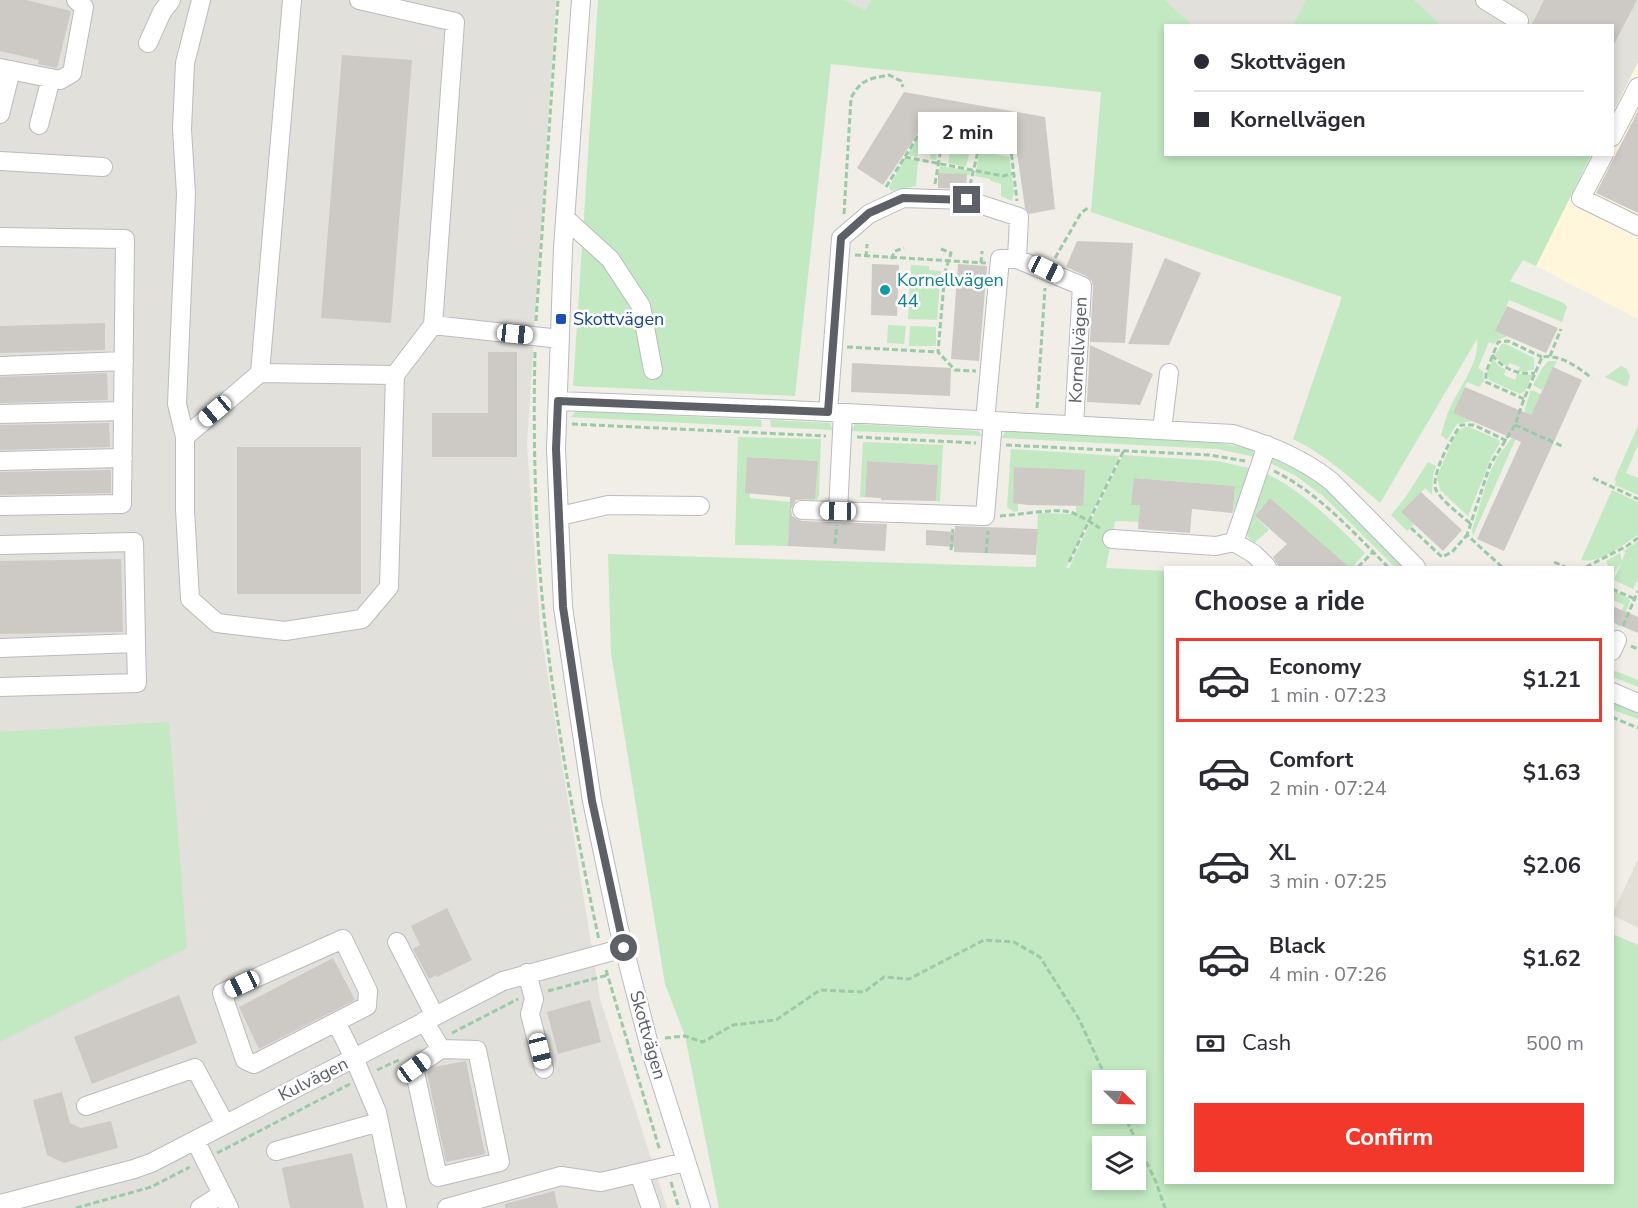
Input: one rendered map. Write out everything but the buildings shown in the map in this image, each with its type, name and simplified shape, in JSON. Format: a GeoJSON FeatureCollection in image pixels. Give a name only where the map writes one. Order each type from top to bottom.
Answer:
{"type":"FeatureCollection","features":[{"type":"Feature","properties":{"kind":"street"},"geometry":{"type":"LineString","coordinates":[[0,114],[5,69],[60,80],[72,73],[84,7],[76,0]]}},
{"type":"Feature","properties":{"kind":"street"},"geometry":{"type":"LineString","coordinates":[[148,43],[162,12],[171,0]]}},
{"type":"Feature","properties":{"kind":"street"},"geometry":{"type":"LineString","coordinates":[[201,0],[185,63],[182,129],[186,194],[177,404],[185,437],[190,599],[217,623],[285,631],[362,619],[389,587],[395,375],[433,325],[455,22],[359,0]]}},
{"type":"Feature","properties":{"kind":"street"},"geometry":{"type":"LineString","coordinates":[[260,373],[292,0]]}},
{"type":"Feature","properties":{"kind":"street","name":"Skottvägen"},"geometry":{"type":"LineString","coordinates":[[581,0],[565,218],[556,449],[564,615],[592,801],[624,948],[648,1039],[701,1208]]}},
{"type":"Feature","properties":{"kind":"street"},"geometry":{"type":"LineString","coordinates":[[1485,0],[1519,21]]}},
{"type":"Feature","properties":{"kind":"street"},"geometry":{"type":"LineString","coordinates":[[39,125],[51,78]]}},
{"type":"Feature","properties":{"kind":"street"},"geometry":{"type":"LineString","coordinates":[[1614,133],[1638,87]]}},
{"type":"Feature","properties":{"kind":"street"},"geometry":{"type":"LineString","coordinates":[[1603,156],[1581,198],[1638,226]]}},
{"type":"Feature","properties":{"kind":"street"},"geometry":{"type":"LineString","coordinates":[[0,161],[104,167]]}},
{"type":"Feature","properties":{"kind":"street"},"geometry":{"type":"LineString","coordinates":[[802,510],[985,516],[989,371],[999,264],[1000,259],[1017,258],[1019,217],[967,200],[903,198],[869,213],[841,238],[833,346],[838,511]]}},
{"type":"Feature","properties":{"kind":"street"},"geometry":{"type":"LineString","coordinates":[[565,218],[610,259],[641,306],[653,370]]}},
{"type":"Feature","properties":{"kind":"street"},"geometry":{"type":"LineString","coordinates":[[0,237],[125,239],[122,504],[0,506]]}},
{"type":"Feature","properties":{"kind":"street","name":"Kornellvägen"},"geometry":{"type":"LineString","coordinates":[[1017,258],[1082,286],[1074,425]]}},
{"type":"Feature","properties":{"kind":"street"},"geometry":{"type":"LineString","coordinates":[[433,325],[560,339]]}},
{"type":"Feature","properties":{"kind":"street"},"geometry":{"type":"LineString","coordinates":[[0,366],[124,361]]}},
{"type":"Feature","properties":{"kind":"street"},"geometry":{"type":"LineString","coordinates":[[185,437],[260,373],[395,375]]}},
{"type":"Feature","properties":{"kind":"street"},"geometry":{"type":"LineString","coordinates":[[1162,430],[1169,373]]}},
{"type":"Feature","properties":{"kind":"street","name":"Kornellvägen"},"geometry":{"type":"LineString","coordinates":[[558,401],[1233,434],[1293,456],[1317,470],[1331,481],[1415,566]]}},
{"type":"Feature","properties":{"kind":"street"},"geometry":{"type":"LineString","coordinates":[[0,414],[123,411]]}},
{"type":"Feature","properties":{"kind":"street"},"geometry":{"type":"LineString","coordinates":[[1234,543],[1267,445]]}},
{"type":"Feature","properties":{"kind":"street"},"geometry":{"type":"LineString","coordinates":[[0,461],[123,458]]}},
{"type":"Feature","properties":{"kind":"street"},"geometry":{"type":"LineString","coordinates":[[560,516],[608,505],[700,507]]}},
{"type":"Feature","properties":{"kind":"street"},"geometry":{"type":"LineString","coordinates":[[1112,540],[1216,546],[1234,543],[1254,554],[1266,566]]}},
{"type":"Feature","properties":{"kind":"street"},"geometry":{"type":"LineString","coordinates":[[0,545],[134,542],[137,683],[0,687]]}},
{"type":"Feature","properties":{"kind":"street"},"geometry":{"type":"LineString","coordinates":[[0,648],[136,643]]}},
{"type":"Feature","properties":{"kind":"street"},"geometry":{"type":"LineString","coordinates":[[1614,694],[1638,703]]}},
{"type":"Feature","properties":{"kind":"street"},"geometry":{"type":"LineString","coordinates":[[343,939],[368,991],[366,1006],[336,1022],[254,1064],[245,1060],[222,993],[343,939]]}},
{"type":"Feature","properties":{"kind":"street"},"geometry":{"type":"LineString","coordinates":[[397,942],[430,1018],[439,1045]]}},
{"type":"Feature","properties":{"kind":"street","name":"Kulvägen"},"geometry":{"type":"LineString","coordinates":[[0,1204],[134,1169],[195,1140],[503,981],[624,948]]}},
{"type":"Feature","properties":{"kind":"street"},"geometry":{"type":"LineString","coordinates":[[526,974],[534,999],[530,1014],[544,1069]]}},
{"type":"Feature","properties":{"kind":"street"},"geometry":{"type":"LineString","coordinates":[[336,1022],[377,1112],[397,1208]]}},
{"type":"Feature","properties":{"kind":"street"},"geometry":{"type":"LineString","coordinates":[[439,1045],[477,1050],[500,1162],[438,1177],[414,1068],[439,1045]]}},
{"type":"Feature","properties":{"kind":"street"},"geometry":{"type":"LineString","coordinates":[[86,1106],[195,1068],[225,1124]]}},
{"type":"Feature","properties":{"kind":"street"},"geometry":{"type":"LineString","coordinates":[[276,1151],[379,1122]]}},
{"type":"Feature","properties":{"kind":"street"},"geometry":{"type":"LineString","coordinates":[[195,1140],[226,1201],[200,1208]]}},
{"type":"Feature","properties":{"kind":"street"},"geometry":{"type":"LineString","coordinates":[[447,1208],[561,1176],[601,1182],[686,1162]]}},
{"type":"Feature","properties":{"kind":"street"},"geometry":{"type":"LineString","coordinates":[[639,1173],[651,1208]]}},
{"type":"Feature","properties":{"kind":"path"},"geometry":{"type":"LineString","coordinates":[[851,230],[843,213],[851,98],[858,86],[868,79],[888,75],[901,81],[903,87]]}},
{"type":"Feature","properties":{"kind":"path"},"geometry":{"type":"LineString","coordinates":[[885,206],[885,188],[921,131],[1011,150],[1019,217]]}},
{"type":"Feature","properties":{"kind":"path"},"geometry":{"type":"LineString","coordinates":[[933,198],[943,136]]}},
{"type":"Feature","properties":{"kind":"path"},"geometry":{"type":"LineString","coordinates":[[967,200],[980,143]]}},
{"type":"Feature","properties":{"kind":"path"},"geometry":{"type":"LineString","coordinates":[[905,157],[1003,176],[1014,173]]}},
{"type":"Feature","properties":{"kind":"path"},"geometry":{"type":"LineString","coordinates":[[1036,412],[1046,269],[1062,248],[1081,213],[1089,207]]}},
{"type":"Feature","properties":{"kind":"path"},"geometry":{"type":"LineString","coordinates":[[866,257],[867,244]]}},
{"type":"Feature","properties":{"kind":"path"},"geometry":{"type":"LineString","coordinates":[[891,259],[896,251],[904,248]]}},
{"type":"Feature","properties":{"kind":"path"},"geometry":{"type":"LineString","coordinates":[[938,352],[945,272],[951,254],[941,249]]}},
{"type":"Feature","properties":{"kind":"path"},"geometry":{"type":"LineString","coordinates":[[840,250],[866,257],[999,264]]}},
{"type":"Feature","properties":{"kind":"path"},"geometry":{"type":"LineString","coordinates":[[981,263],[982,251]]}},
{"type":"Feature","properties":{"kind":"path"},"geometry":{"type":"LineString","coordinates":[[1550,356],[1561,329]]}},
{"type":"Feature","properties":{"kind":"path"},"geometry":{"type":"LineString","coordinates":[[1524,399],[1486,382],[1485,372],[1498,342],[1508,341],[1542,357],[1550,356],[1577,367],[1592,378]]}},
{"type":"Feature","properties":{"kind":"path"},"geometry":{"type":"LineString","coordinates":[[833,346],[938,352],[955,370],[989,371]]}},
{"type":"Feature","properties":{"kind":"path"},"geometry":{"type":"LineString","coordinates":[[1492,355],[1500,365],[1515,372],[1535,373]]}},
{"type":"Feature","properties":{"kind":"path"},"geometry":{"type":"LineString","coordinates":[[1411,528],[1442,557],[1452,552],[1467,535],[1490,465],[1515,425],[1542,357]]}},
{"type":"Feature","properties":{"kind":"path"},"geometry":{"type":"LineString","coordinates":[[1470,524],[1436,491],[1434,478],[1454,433],[1461,425],[1474,425],[1507,441]]}},
{"type":"Feature","properties":{"kind":"path"},"geometry":{"type":"LineString","coordinates":[[1515,425],[1562,446]]}},
{"type":"Feature","properties":{"kind":"path"},"geometry":{"type":"LineString","coordinates":[[1069,562],[1124,450]]}},
{"type":"Feature","properties":{"kind":"path"},"geometry":{"type":"LineString","coordinates":[[1593,478],[1638,499]]}},
{"type":"Feature","properties":{"kind":"path"},"geometry":{"type":"LineString","coordinates":[[986,554],[988,523],[985,516],[1071,512],[1108,533],[1112,540]]}},
{"type":"Feature","properties":{"kind":"path"},"geometry":{"type":"LineString","coordinates":[[1467,535],[1501,566]]}},
{"type":"Feature","properties":{"kind":"path"},"geometry":{"type":"LineString","coordinates":[[1588,566],[1638,538]]}},
{"type":"Feature","properties":{"kind":"path"},"geometry":{"type":"LineString","coordinates":[[1359,566],[1373,552]]}},
{"type":"Feature","properties":{"kind":"path"},"geometry":{"type":"LineString","coordinates":[[1554,562],[1563,566]]}},
{"type":"Feature","properties":{"kind":"path"},"geometry":{"type":"LineString","coordinates":[[1614,590],[1635,599]]}},
{"type":"Feature","properties":{"kind":"path"},"geometry":{"type":"LineString","coordinates":[[1615,646],[1638,591]]}},
{"type":"Feature","properties":{"kind":"path"},"geometry":{"type":"LineString","coordinates":[[1631,608],[1638,611]]}},
{"type":"Feature","properties":{"kind":"path"},"geometry":{"type":"LineString","coordinates":[[1614,718],[1638,728]]}},
{"type":"Feature","properties":{"kind":"path"},"geometry":{"type":"LineString","coordinates":[[648,1039],[685,1036],[703,1042],[733,1025],[776,1020],[820,990],[864,992],[884,977],[909,979],[984,940],[1014,942],[1040,957],[1079,1019],[1102,1070]]}},
{"type":"Feature","properties":{"kind":"path"},"geometry":{"type":"LineString","coordinates":[[439,1045],[513,1001],[608,975]]}},
{"type":"Feature","properties":{"kind":"path"},"geometry":{"type":"LineString","coordinates":[[76,1208],[151,1187],[407,1055]]}},
{"type":"Feature","properties":{"kind":"path"},"geometry":{"type":"LineString","coordinates":[[1128,1124],[1156,1182],[1165,1208]]}},
{"type":"Feature","properties":{"kind":"path"},"geometry":{"type":"LineString","coordinates":[[665,1166],[679,1208]]}},
{"type":"Feature","properties":{"kind":"shaded area"},"geometry":{"type":"Polygon","coordinates":[[[0,0],[556,0],[527,444],[540,627],[600,999],[667,1208],[0,1208],[0,0]]]}},
{"type":"Feature","properties":{"kind":"shaded area"},"geometry":{"type":"Polygon","coordinates":[[[844,0],[871,0],[865,10],[844,0]]]}},
{"type":"Feature","properties":{"kind":"shaded area"},"geometry":{"type":"Polygon","coordinates":[[[1165,0],[1306,0],[1294,24],[1191,24],[1165,0]]]}},
{"type":"Feature","properties":{"kind":"shaded area"},"geometry":{"type":"Polygon","coordinates":[[[1414,0],[1638,0],[1638,62],[1614,110],[1614,24],[1440,24],[1414,0]]]}},
{"type":"Feature","properties":{"kind":"shaded area"},"geometry":{"type":"Polygon","coordinates":[[[1638,62],[1638,319],[1536,266],[1591,156],[1614,156],[1614,110],[1638,62]]]}},
{"type":"Feature","properties":{"kind":"shaded area"},"geometry":{"type":"Polygon","coordinates":[[[1638,859],[1638,928],[1614,916],[1614,911],[1638,859]]]}},
{"type":"Feature","properties":{"kind":"green space"},"geometry":{"type":"Polygon","coordinates":[[[598,0],[844,0],[865,10],[871,0],[1165,0],[1191,24],[1164,24],[1164,156],[1591,156],[1536,266],[1523,260],[1510,281],[1564,303],[1567,307],[1562,322],[1509,300],[1496,331],[1508,336],[1497,340],[1494,344],[1489,342],[1478,368],[1483,371],[1484,381],[1479,387],[1467,382],[1454,413],[1473,421],[1457,424],[1447,440],[1441,435],[1449,411],[1472,366],[1477,339],[1380,503],[1328,460],[1293,439],[1342,297],[1091,212],[1101,92],[831,64],[795,396],[573,386],[598,0]]]}},
{"type":"Feature","properties":{"kind":"green space"},"geometry":{"type":"Polygon","coordinates":[[[1306,0],[1414,0],[1440,24],[1294,24],[1306,0]]]}},
{"type":"Feature","properties":{"kind":"green space"},"geometry":{"type":"Polygon","coordinates":[[[917,138],[939,143],[936,160],[930,159],[931,149],[920,146],[917,157],[907,155],[917,138]]]}},
{"type":"Feature","properties":{"kind":"green space"},"geometry":{"type":"Polygon","coordinates":[[[951,147],[970,150],[966,167],[948,163],[951,147]]]}},
{"type":"Feature","properties":{"kind":"green space"},"geometry":{"type":"Polygon","coordinates":[[[980,151],[1009,157],[1014,191],[1012,201],[1001,196],[1001,184],[975,176],[980,151]]]}},
{"type":"Feature","properties":{"kind":"green space"},"geometry":{"type":"Polygon","coordinates":[[[905,158],[918,161],[916,186],[891,191],[889,187],[905,158]]]}},
{"type":"Feature","properties":{"kind":"green space"},"geometry":{"type":"Polygon","coordinates":[[[940,166],[971,171],[970,175],[938,173],[940,166]]]}},
{"type":"Feature","properties":{"kind":"green space"},"geometry":{"type":"Polygon","coordinates":[[[911,265],[929,266],[929,270],[941,271],[937,320],[908,319],[911,265]]]}},
{"type":"Feature","properties":{"kind":"green space"},"geometry":{"type":"Polygon","coordinates":[[[888,325],[906,326],[904,344],[887,343],[888,325]]]}},
{"type":"Feature","properties":{"kind":"green space"},"geometry":{"type":"Polygon","coordinates":[[[910,326],[936,327],[936,346],[909,346],[910,326]]]}},
{"type":"Feature","properties":{"kind":"green space"},"geometry":{"type":"Polygon","coordinates":[[[1502,344],[1534,358],[1534,369],[1518,371],[1520,367],[1510,363],[1508,366],[1502,364],[1495,355],[1502,344]]]}},
{"type":"Feature","properties":{"kind":"green space"},"geometry":{"type":"Polygon","coordinates":[[[1493,359],[1506,370],[1504,375],[1515,380],[1517,374],[1533,375],[1525,391],[1520,394],[1489,380],[1487,372],[1493,359]]]}},
{"type":"Feature","properties":{"kind":"green space"},"geometry":{"type":"Polygon","coordinates":[[[1548,361],[1557,361],[1542,390],[1533,385],[1548,361]]]}},
{"type":"Feature","properties":{"kind":"green space"},"geometry":{"type":"Polygon","coordinates":[[[1621,366],[1627,369],[1630,376],[1627,387],[1605,377],[1621,366]]]}},
{"type":"Feature","properties":{"kind":"green space"},"geometry":{"type":"Polygon","coordinates":[[[1531,390],[1541,394],[1529,419],[1524,419],[1525,408],[1531,390]]]}},
{"type":"Feature","properties":{"kind":"green space"},"geometry":{"type":"Polygon","coordinates":[[[576,411],[761,420],[762,427],[571,417],[576,411]]]}},
{"type":"Feature","properties":{"kind":"green space"},"geometry":{"type":"Polygon","coordinates":[[[770,420],[830,423],[833,430],[771,427],[770,420]]]}},
{"type":"Feature","properties":{"kind":"green space"},"geometry":{"type":"Polygon","coordinates":[[[855,424],[978,431],[983,436],[851,431],[855,424]]]}},
{"type":"Feature","properties":{"kind":"green space"},"geometry":{"type":"Polygon","coordinates":[[[1638,426],[1638,445],[1626,473],[1638,478],[1638,495],[1615,485],[1614,480],[1638,426]]]}},
{"type":"Feature","properties":{"kind":"green space"},"geometry":{"type":"Polygon","coordinates":[[[1465,427],[1499,440],[1500,443],[1491,458],[1468,516],[1440,490],[1437,477],[1453,439],[1458,431],[1465,427]]]}},
{"type":"Feature","properties":{"kind":"green space"},"geometry":{"type":"Polygon","coordinates":[[[1519,429],[1473,536],[1472,530],[1490,472],[1498,456],[1519,429]]]}},
{"type":"Feature","properties":{"kind":"green space"},"geometry":{"type":"Polygon","coordinates":[[[1006,431],[1219,443],[1253,449],[1255,457],[1217,449],[1001,438],[1006,431]]]}},
{"type":"Feature","properties":{"kind":"green space"},"geometry":{"type":"Polygon","coordinates":[[[738,437],[821,439],[818,499],[809,501],[810,496],[815,496],[817,461],[747,457],[750,498],[790,502],[788,546],[735,545],[738,437]]]}},
{"type":"Feature","properties":{"kind":"green space"},"geometry":{"type":"Polygon","coordinates":[[[863,442],[943,445],[940,502],[936,501],[937,465],[867,461],[865,497],[860,497],[863,442]]]}},
{"type":"Feature","properties":{"kind":"green space"},"geometry":{"type":"Polygon","coordinates":[[[1011,449],[1119,456],[1066,568],[1069,568],[1123,455],[1217,461],[1249,468],[1251,471],[1233,513],[1235,486],[1134,478],[1132,504],[1158,507],[1150,522],[1115,521],[1106,568],[1164,571],[1164,1184],[1614,1184],[1614,934],[1638,945],[1638,1208],[719,1208],[685,1036],[665,984],[611,653],[608,554],[1036,567],[1038,513],[1076,514],[1076,506],[1083,506],[1073,470],[1015,467],[1013,502],[1018,503],[1018,511],[1014,512],[1007,507],[1011,449]]]}},
{"type":"Feature","properties":{"kind":"green space"},"geometry":{"type":"Polygon","coordinates":[[[1271,456],[1291,466],[1327,490],[1403,566],[1394,566],[1323,496],[1296,476],[1268,462],[1271,456]]]}},
{"type":"Feature","properties":{"kind":"green space"},"geometry":{"type":"Polygon","coordinates":[[[1428,462],[1436,466],[1432,495],[1425,488],[1402,512],[1414,524],[1407,531],[1391,515],[1428,462]]]}},
{"type":"Feature","properties":{"kind":"green space"},"geometry":{"type":"Polygon","coordinates":[[[1265,473],[1306,498],[1365,553],[1353,566],[1347,566],[1270,498],[1255,516],[1269,530],[1254,543],[1243,532],[1265,473]]]}},
{"type":"Feature","properties":{"kind":"green space"},"geometry":{"type":"Polygon","coordinates":[[[1612,490],[1638,502],[1638,535],[1604,556],[1581,560],[1612,490]]]}},
{"type":"Feature","properties":{"kind":"green space"},"geometry":{"type":"Polygon","coordinates":[[[1638,541],[1638,579],[1633,589],[1614,580],[1621,563],[1614,573],[1614,566],[1608,566],[1606,561],[1620,553],[1622,561],[1624,551],[1638,541]]]}},
{"type":"Feature","properties":{"kind":"green space"},"geometry":{"type":"Polygon","coordinates":[[[1614,591],[1630,601],[1620,627],[1616,624],[1624,605],[1614,600],[1614,591]]]}},
{"type":"Feature","properties":{"kind":"green space"},"geometry":{"type":"Polygon","coordinates":[[[1614,670],[1638,680],[1638,687],[1614,677],[1614,670]]]}},
{"type":"Feature","properties":{"kind":"green space"},"geometry":{"type":"Polygon","coordinates":[[[1614,702],[1638,713],[1638,719],[1614,710],[1614,702]]]}},
{"type":"Feature","properties":{"kind":"green space"},"geometry":{"type":"Polygon","coordinates":[[[169,722],[187,948],[0,1042],[0,732],[169,722]]]}},
{"type":"Feature","properties":{"kind":"place","name":"Kornellvägen 44"},"geometry":{"type":"Point","coordinates":[885,290]}},
{"type":"Feature","properties":{"kind":"place","name":"Skottvägen"},"geometry":{"type":"Point","coordinates":[561,319]}},
{"type":"Feature","properties":{"kind":"route"},"geometry":{"type":"LineString","coordinates":[[624,948],[592,801],[563,607],[556,449],[558,401],[828,412],[841,238],[869,213],[903,198],[967,200]]}}]}
